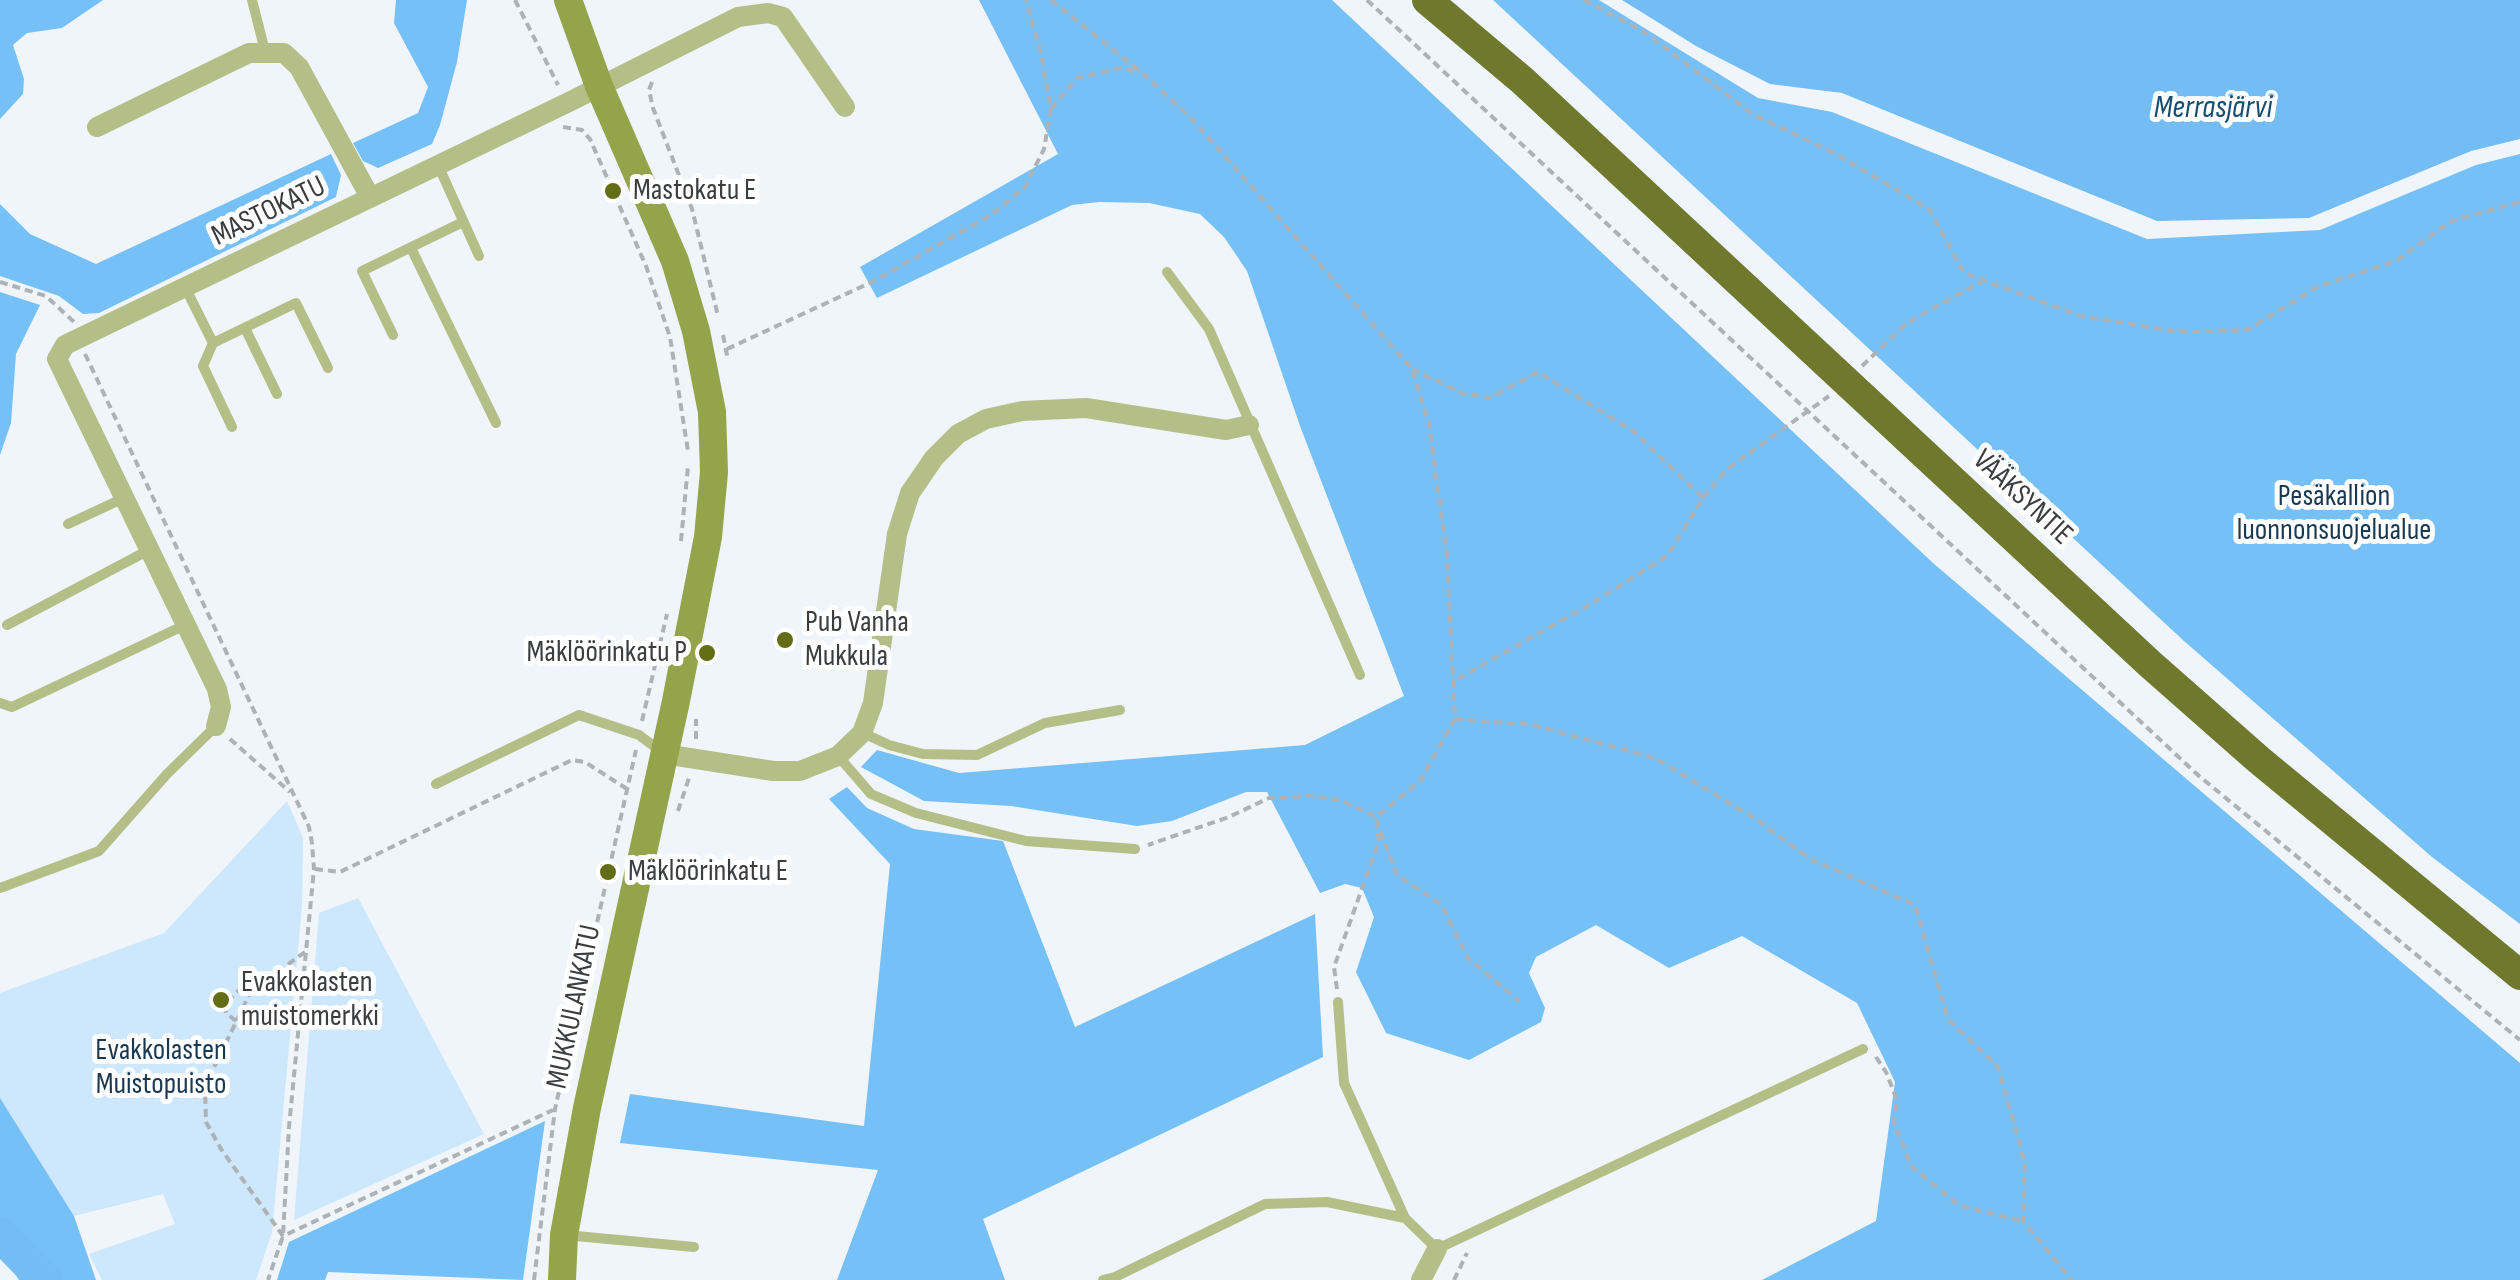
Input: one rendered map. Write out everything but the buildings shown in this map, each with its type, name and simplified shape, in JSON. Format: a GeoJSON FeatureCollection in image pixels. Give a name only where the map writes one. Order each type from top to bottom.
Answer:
{"type":"FeatureCollection","features":[{"type":"Feature","properties":{"kind":"highway","name":"VÄÄKSYNTIE"},"geometry":{"type":"LineString","coordinates":[[1427,0],[1523,81],[2150,664],[2260,760],[2520,972]]}},
{"type":"Feature","properties":{"kind":"highway","name":"VÄÄKSYNTIE"},"geometry":{"type":"LineString","coordinates":[[1447,0],[1523,81]]}},
{"type":"Feature","properties":{"kind":"street","name":"MUKKULANKATU"},"geometry":{"type":"LineString","coordinates":[[562,1280],[564,1235],[587,1108],[708,538],[714,472],[712,412],[696,331],[675,261],[599,86],[568,0]]}},
{"type":"Feature","properties":{"kind":"street","name":"MASTOKATU"},"geometry":{"type":"LineString","coordinates":[[81,335],[569,102],[738,16],[782,16],[844,107]]}},
{"type":"Feature","properties":{"kind":"street"},"geometry":{"type":"LineString","coordinates":[[97,127],[249,53],[284,54],[299,67],[370,197]]}},
{"type":"Feature","properties":{"kind":"street"},"geometry":{"type":"LineString","coordinates":[[81,335],[65,345],[58,359],[217,689],[220,707],[216,726]]}},
{"type":"Feature","properties":{"kind":"street"},"geometry":{"type":"LineString","coordinates":[[664,754],[773,771],[800,771],[838,756],[862,733],[873,703],[897,534],[910,494],[934,458],[958,434],[986,419],[1022,411],[1086,408],[1226,430],[1249,425]]}},
{"type":"Feature","properties":{"kind":"street"},"geometry":{"type":"LineString","coordinates":[[1421,1280],[1437,1250]]}},
{"type":"Feature","properties":{"kind":"lane"},"geometry":{"type":"LineString","coordinates":[[252,0],[265,51]]}},
{"type":"Feature","properties":{"kind":"lane"},"geometry":{"type":"LineString","coordinates":[[438,164],[479,256]]}},
{"type":"Feature","properties":{"kind":"lane"},"geometry":{"type":"LineString","coordinates":[[393,335],[362,271],[464,222]]}},
{"type":"Feature","properties":{"kind":"lane"},"geometry":{"type":"LineString","coordinates":[[411,248],[496,423]]}},
{"type":"Feature","properties":{"kind":"lane"},"geometry":{"type":"LineString","coordinates":[[1167,272],[1209,329],[1360,675]]}},
{"type":"Feature","properties":{"kind":"lane"},"geometry":{"type":"LineString","coordinates":[[185,286],[212,343]]}},
{"type":"Feature","properties":{"kind":"lane"},"geometry":{"type":"LineString","coordinates":[[232,428],[203,366],[212,343],[296,302],[328,368]]}},
{"type":"Feature","properties":{"kind":"lane"},"geometry":{"type":"LineString","coordinates":[[245,328],[277,394]]}},
{"type":"Feature","properties":{"kind":"lane"},"geometry":{"type":"LineString","coordinates":[[68,524],[125,498]]}},
{"type":"Feature","properties":{"kind":"lane"},"geometry":{"type":"LineString","coordinates":[[7,625],[150,550]]}},
{"type":"Feature","properties":{"kind":"lane"},"geometry":{"type":"LineString","coordinates":[[0,703],[12,707],[185,625]]}},
{"type":"Feature","properties":{"kind":"lane"},"geometry":{"type":"LineString","coordinates":[[862,733],[889,746],[923,754],[978,755],[1045,723],[1120,710]]}},
{"type":"Feature","properties":{"kind":"lane"},"geometry":{"type":"LineString","coordinates":[[436,784],[580,715],[639,735],[664,754]]}},
{"type":"Feature","properties":{"kind":"lane"},"geometry":{"type":"LineString","coordinates":[[0,888],[99,851],[216,726]]}},
{"type":"Feature","properties":{"kind":"lane"},"geometry":{"type":"LineString","coordinates":[[838,756],[871,794],[916,813],[1026,840],[1134,849]]}},
{"type":"Feature","properties":{"kind":"lane"},"geometry":{"type":"LineString","coordinates":[[1338,1002],[1344,1082],[1405,1218],[1437,1250],[1864,1049]]}},
{"type":"Feature","properties":{"kind":"lane"},"geometry":{"type":"LineString","coordinates":[[1104,1280],[1265,1204],[1327,1202],[1405,1218]]}},
{"type":"Feature","properties":{"kind":"lane"},"geometry":{"type":"LineString","coordinates":[[564,1235],[694,1248]]}},
{"type":"Feature","properties":{"kind":"path"},"geometry":{"type":"LineString","coordinates":[[515,0],[582,130]]}},
{"type":"Feature","properties":{"kind":"path"},"geometry":{"type":"LineString","coordinates":[[726,350],[874,281],[991,215],[1025,186],[1044,149],[1051,109],[1026,0]]}},
{"type":"Feature","properties":{"kind":"path"},"geometry":{"type":"LineString","coordinates":[[1051,0],[1190,116],[1412,369],[1464,394],[1490,398],[1538,372],[1633,430],[1703,498],[1667,556],[1452,682]]}},
{"type":"Feature","properties":{"kind":"path"},"geometry":{"type":"LineString","coordinates":[[1368,0],[2199,776],[2520,1040]]}},
{"type":"Feature","properties":{"kind":"path"},"geometry":{"type":"LineString","coordinates":[[1584,0],[1644,32],[1754,115],[1834,153],[1929,209],[1964,273],[2081,316],[2179,332],[2247,330],[2317,288],[2396,261],[2451,221],[2520,202]]}},
{"type":"Feature","properties":{"kind":"path"},"geometry":{"type":"LineString","coordinates":[[1051,109],[1077,78],[1121,68],[1141,72]]}},
{"type":"Feature","properties":{"kind":"path"},"geometry":{"type":"LineString","coordinates":[[590,139],[646,266],[670,337],[689,460],[681,548]]}},
{"type":"Feature","properties":{"kind":"path"},"geometry":{"type":"LineString","coordinates":[[0,282],[46,296],[72,318],[84,353],[308,827],[314,869],[283,1236],[268,1280]]}},
{"type":"Feature","properties":{"kind":"path"},"geometry":{"type":"LineString","coordinates":[[1376,817],[1420,781],[1454,719],[1447,554],[1428,424],[1412,369]]}},
{"type":"Feature","properties":{"kind":"path"},"geometry":{"type":"LineString","coordinates":[[534,1280],[554,1109],[653,798],[639,735],[670,604]]}},
{"type":"Feature","properties":{"kind":"path"},"geometry":{"type":"LineString","coordinates":[[1454,719],[1533,725],[1654,758],[1756,818],[1810,860],[1916,905],[1948,1019],[1998,1067],[2025,1163],[2022,1221]]}},
{"type":"Feature","properties":{"kind":"path"},"geometry":{"type":"LineString","coordinates":[[216,726],[294,795]]}},
{"type":"Feature","properties":{"kind":"path"},"geometry":{"type":"LineString","coordinates":[[314,869],[340,872],[572,760],[586,762],[653,798]]}},
{"type":"Feature","properties":{"kind":"path"},"geometry":{"type":"LineString","coordinates":[[1134,849],[1229,817],[1269,798],[1314,796],[1342,801],[1376,817],[1397,875],[1441,904],[1468,958],[1519,1001]]}},
{"type":"Feature","properties":{"kind":"path"},"geometry":{"type":"LineString","coordinates":[[1338,1002],[1334,966],[1379,840],[1376,817]]}},
{"type":"Feature","properties":{"kind":"path"},"geometry":{"type":"LineString","coordinates":[[283,1236],[206,1122],[205,1086],[250,993],[305,952]]}},
{"type":"Feature","properties":{"kind":"path"},"geometry":{"type":"LineString","coordinates":[[236,1021],[226,1014],[224,1005],[238,991],[250,993]]}},
{"type":"Feature","properties":{"kind":"path"},"geometry":{"type":"LineString","coordinates":[[1864,1049],[1876,1056],[1886,1072],[1896,1100],[1894,1122],[1911,1166],[1960,1206],[2022,1221],[2072,1280]]}},
{"type":"Feature","properties":{"kind":"path"},"geometry":{"type":"LineString","coordinates":[[283,1236],[554,1109]]}},
{"type":"Feature","properties":{"kind":"path"},"geometry":{"type":"LineString","coordinates":[[1454,1280],[1467,1255],[1465,1236]]}},
{"type":"Feature","properties":{"kind":"green space"},"geometry":{"type":"Polygon","coordinates":[[[0,0],[103,0],[62,28],[27,33],[13,45],[24,79],[23,94],[0,119],[0,0]]]}},
{"type":"Feature","properties":{"kind":"green space"},"geometry":{"type":"Polygon","coordinates":[[[396,0],[467,0],[457,62],[432,144],[378,168],[363,161],[353,143],[418,113],[428,87],[394,23],[396,0]]]}},
{"type":"Feature","properties":{"kind":"green space"},"geometry":{"type":"Polygon","coordinates":[[[979,0],[1332,0],[1933,563],[2520,1063],[2520,1280],[1762,1280],[1876,1221],[1895,1082],[1857,1003],[1742,936],[1669,968],[1596,925],[1536,957],[1529,973],[1545,1008],[1541,1022],[1469,1060],[1386,1033],[1356,972],[1374,917],[1362,888],[1345,884],[1320,893],[1267,792],[1246,792],[1172,821],[1137,826],[1011,806],[924,801],[861,767],[877,750],[959,773],[1305,745],[1404,696],[1300,426],[1247,271],[1224,237],[1200,214],[1149,203],[1072,205],[877,298],[860,267],[1058,154],[979,0]]]}},
{"type":"Feature","properties":{"kind":"green space","name":"Pesäkallion luonnonsuojelualue"},"geometry":{"type":"Polygon","coordinates":[[[1493,0],[1599,0],[1758,98],[1832,112],[2147,239],[2320,230],[2476,165],[2520,154],[2520,924],[2432,857],[2184,641],[1493,0]]]}},
{"type":"Feature","properties":{"kind":"green space"},"geometry":{"type":"Polygon","coordinates":[[[331,154],[341,175],[336,197],[99,313],[83,314],[59,296],[0,276],[0,204],[30,234],[96,264],[331,154]]]}},
{"type":"Feature","properties":{"kind":"green space"},"geometry":{"type":"Polygon","coordinates":[[[0,292],[40,305],[16,354],[11,423],[0,455],[0,292]]]}},
{"type":"Feature","properties":{"kind":"green space"},"geometry":{"type":"Polygon","coordinates":[[[847,787],[867,808],[914,829],[1003,841],[1075,1027],[1315,914],[1323,1057],[983,1219],[1005,1280],[837,1280],[878,1170],[620,1143],[630,1094],[864,1126],[890,864],[829,799],[847,787]]]}},
{"type":"Feature","properties":{"kind":"green space","name":"Evakkolasten Muistopuisto"},"geometry":{"type":"Polygon","coordinates":[[[287,801],[303,838],[302,906],[272,1232],[256,1280],[102,1280],[89,1254],[175,1224],[163,1194],[74,1216],[0,1098],[0,993],[164,933],[287,801]]]}},
{"type":"Feature","properties":{"kind":"green space"},"geometry":{"type":"Polygon","coordinates":[[[358,898],[484,1134],[294,1220],[319,913],[358,898]]]}},
{"type":"Feature","properties":{"kind":"green space"},"geometry":{"type":"Polygon","coordinates":[[[0,1098],[74,1216],[96,1280],[19,1280],[0,1250],[0,1098]]]}},
{"type":"Feature","properties":{"kind":"green space"},"geometry":{"type":"Polygon","coordinates":[[[545,1121],[523,1280],[328,1272],[325,1280],[277,1280],[289,1242],[545,1121]]]}},
{"type":"Feature","properties":{"kind":"water","name":"Merrasjärvi"},"geometry":{"type":"Polygon","coordinates":[[[1622,0],[2520,0],[2520,139],[2471,151],[2309,218],[2157,221],[1842,93],[1770,84],[1696,46],[1622,0]]]}},
{"type":"Feature","properties":{"kind":"waterway"},"geometry":{"type":"LineString","coordinates":[[0,1234],[45,1280]]}},
{"type":"Feature","properties":{"kind":"place","name":"Mastokatu E"},"geometry":{"type":"Point","coordinates":[613,191]}},
{"type":"Feature","properties":{"kind":"place","name":"Pub Vanha Mukkula"},"geometry":{"type":"Point","coordinates":[785,640]}},
{"type":"Feature","properties":{"kind":"place","name":"Mäklöörinkatu P"},"geometry":{"type":"Point","coordinates":[707,653]}},
{"type":"Feature","properties":{"kind":"place","name":"Mäklöörinkatu E"},"geometry":{"type":"Point","coordinates":[608,872]}},
{"type":"Feature","properties":{"kind":"place","name":"Evakkolasten muistomerkki"},"geometry":{"type":"Point","coordinates":[221,1000]}}]}
